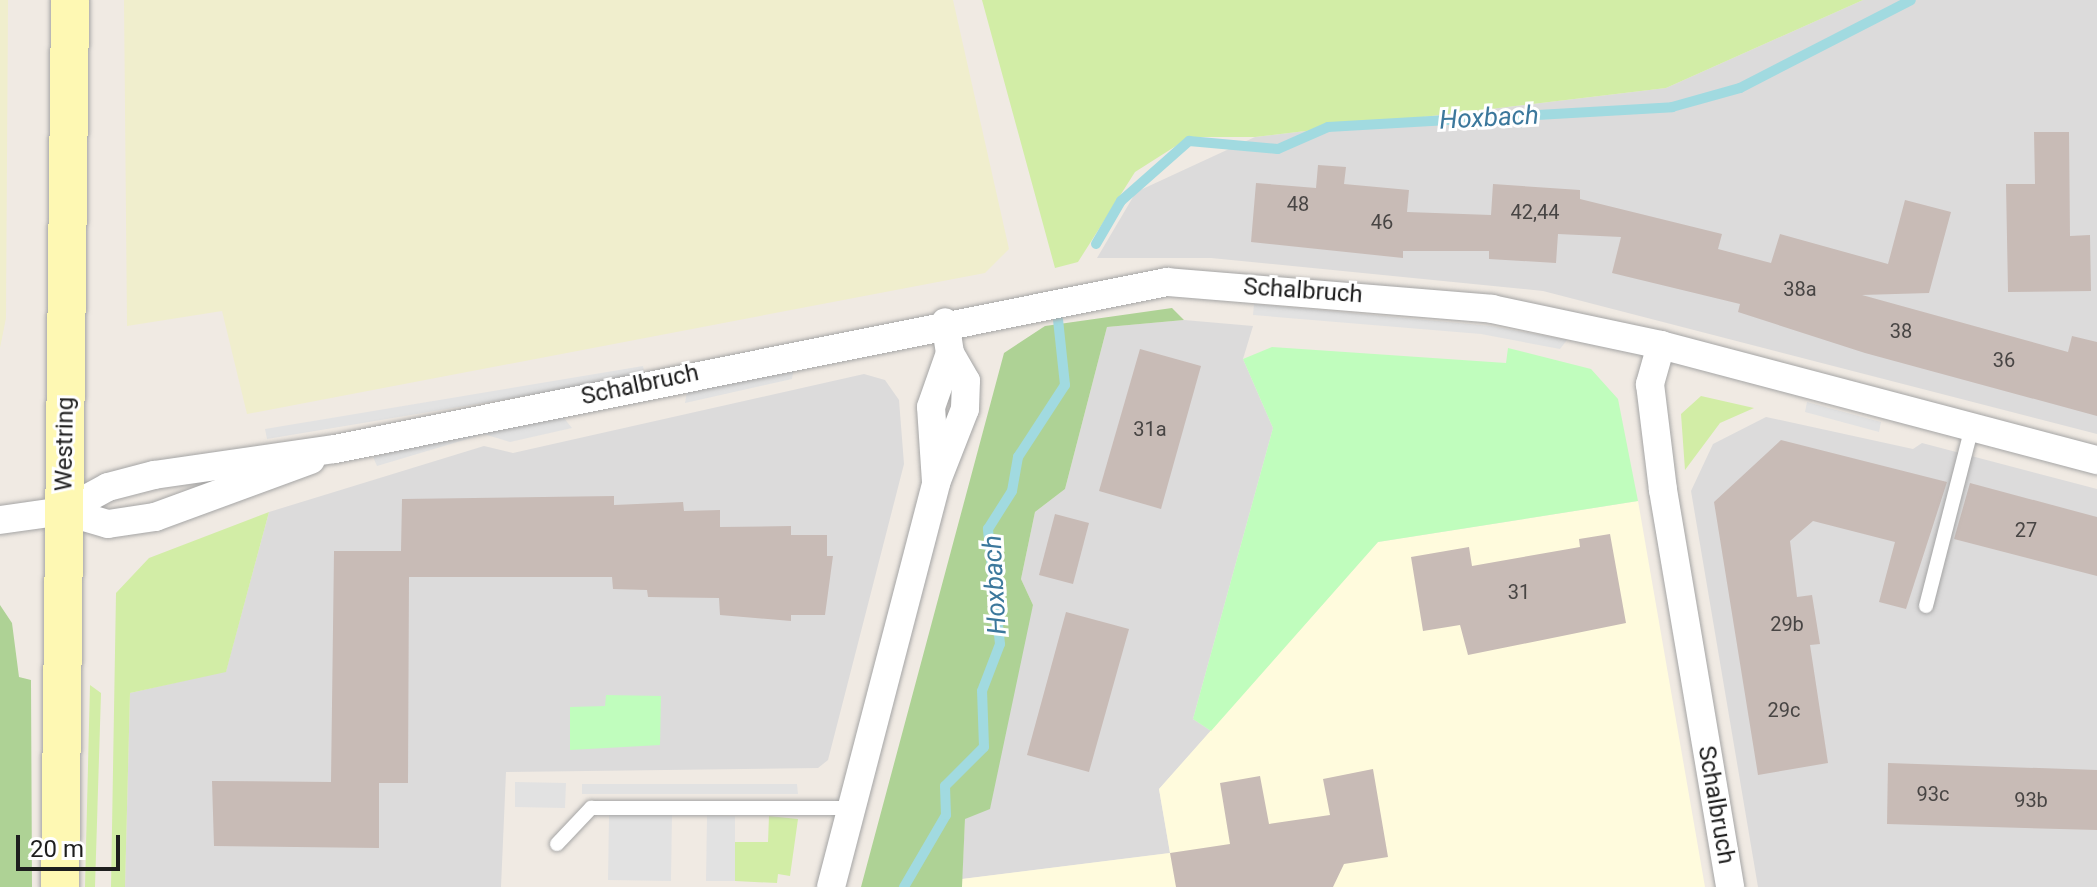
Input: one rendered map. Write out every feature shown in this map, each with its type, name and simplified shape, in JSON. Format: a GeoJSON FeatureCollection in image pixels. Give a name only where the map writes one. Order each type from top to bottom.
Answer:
{"type":"FeatureCollection","features":[{"type":"Feature","properties":{"kind":"main road","name":"Westring"},"geometry":{"type":"LineString","coordinates":[[60,887],[70,0]]}},
{"type":"Feature","properties":{"kind":"street","name":"Schalbruch"},"geometry":{"type":"LineString","coordinates":[[0,520],[64,511],[108,487],[154,475],[335,449],[1036,303],[1167,282],[1492,309],[1661,345],[2097,460]]}},
{"type":"Feature","properties":{"kind":"street"},"geometry":{"type":"LineString","coordinates":[[831,887],[847,808],[936,483],[965,409],[966,381],[950,353],[945,322]]}},
{"type":"Feature","properties":{"kind":"street","name":"Schalbruch"},"geometry":{"type":"LineString","coordinates":[[1661,345],[1650,384],[1661,475],[1730,887]]}},
{"type":"Feature","properties":{"kind":"street","name":"Schalbruch"},"geometry":{"type":"LineString","coordinates":[[64,511],[108,524],[155,517],[251,487],[335,449]]}},
{"type":"Feature","properties":{"kind":"lane"},"geometry":{"type":"LineString","coordinates":[[1926,606],[1972,427]]}},
{"type":"Feature","properties":{"kind":"lane"},"geometry":{"type":"LineString","coordinates":[[557,844],[591,808],[847,808]]}},
{"type":"Feature","properties":{"kind":"shaded area"},"geometry":{"type":"Polygon","coordinates":[[[0,0],[8,0],[6,318],[0,348],[0,0]]]}},
{"type":"Feature","properties":{"kind":"shaded area"},"geometry":{"type":"Polygon","coordinates":[[[124,0],[953,0],[1009,249],[985,273],[247,414],[222,311],[127,326],[124,0]]]}},
{"type":"Feature","properties":{"kind":"shaded area"},"geometry":{"type":"Polygon","coordinates":[[[1863,0],[2097,0],[2097,434],[1543,291],[1211,258],[1097,258],[1136,192],[1255,137],[1666,88],[1863,0]]]}},
{"type":"Feature","properties":{"kind":"shaded area"},"geometry":{"type":"Polygon","coordinates":[[[1254,304],[1491,326],[1567,340],[1560,349],[1481,334],[1253,315],[1254,304]]]}},
{"type":"Feature","properties":{"kind":"shaded area"},"geometry":{"type":"Polygon","coordinates":[[[1184,320],[1253,326],[1243,359],[1273,428],[1193,719],[1211,731],[1159,789],[1170,853],[962,879],[965,819],[1033,605],[1021,579],[1035,512],[1065,489],[1107,327],[1184,320]]]}},
{"type":"Feature","properties":{"kind":"shaded area"},"geometry":{"type":"Polygon","coordinates":[[[796,356],[792,379],[685,403],[689,380],[796,356]]]}},
{"type":"Feature","properties":{"kind":"shaded area"},"geometry":{"type":"Polygon","coordinates":[[[643,366],[645,376],[267,439],[265,429],[643,366]]]}},
{"type":"Feature","properties":{"kind":"shaded area"},"geometry":{"type":"Polygon","coordinates":[[[864,374],[885,380],[899,400],[904,464],[828,760],[818,768],[506,772],[501,887],[125,887],[130,693],[226,671],[269,512],[484,446],[513,453],[864,374]]]}},
{"type":"Feature","properties":{"kind":"shaded area"},"geometry":{"type":"Polygon","coordinates":[[[1807,402],[1881,422],[1879,432],[1805,412],[1807,402]]]}},
{"type":"Feature","properties":{"kind":"shaded area"},"geometry":{"type":"Polygon","coordinates":[[[555,407],[572,428],[510,442],[484,434],[377,466],[373,457],[555,407]]]}},
{"type":"Feature","properties":{"kind":"shaded area"},"geometry":{"type":"Polygon","coordinates":[[[1766,417],[1913,449],[1922,443],[2097,489],[2097,887],[1758,887],[1691,491],[1713,444],[1766,417]]]}},
{"type":"Feature","properties":{"kind":"shaded area"},"geometry":{"type":"Polygon","coordinates":[[[1638,501],[1705,887],[962,887],[962,879],[1170,853],[1159,789],[1378,542],[1638,501]]]}},
{"type":"Feature","properties":{"kind":"shaded area"},"geometry":{"type":"Polygon","coordinates":[[[515,782],[566,783],[565,808],[515,807],[515,782]]]}},
{"type":"Feature","properties":{"kind":"shaded area"},"geometry":{"type":"Polygon","coordinates":[[[582,784],[797,784],[798,794],[582,794],[582,784]]]}},
{"type":"Feature","properties":{"kind":"shaded area"},"geometry":{"type":"Polygon","coordinates":[[[609,814],[672,815],[671,881],[608,880],[609,814]]]}},
{"type":"Feature","properties":{"kind":"shaded area"},"geometry":{"type":"Polygon","coordinates":[[[707,815],[735,816],[735,881],[706,881],[707,815]]]}},
{"type":"Feature","properties":{"kind":"green space"},"geometry":{"type":"Polygon","coordinates":[[[982,0],[1863,0],[1666,88],[1255,137],[1190,137],[1135,172],[1078,262],[1055,268],[982,0]]]}},
{"type":"Feature","properties":{"kind":"green space"},"geometry":{"type":"Polygon","coordinates":[[[1172,308],[1184,320],[1107,327],[1065,489],[1035,512],[1021,579],[1033,605],[990,809],[965,819],[962,887],[861,887],[1004,353],[1045,326],[1172,308]]]}},
{"type":"Feature","properties":{"kind":"green space"},"geometry":{"type":"Polygon","coordinates":[[[1272,347],[1506,363],[1508,348],[1591,369],[1618,399],[1638,501],[1378,542],[1211,731],[1193,719],[1273,428],[1243,359],[1272,347]]]}},
{"type":"Feature","properties":{"kind":"green space"},"geometry":{"type":"Polygon","coordinates":[[[1701,396],[1754,408],[1720,423],[1685,470],[1681,414],[1701,396]]]}},
{"type":"Feature","properties":{"kind":"green space"},"geometry":{"type":"Polygon","coordinates":[[[269,512],[226,672],[130,693],[125,887],[111,887],[116,593],[149,558],[269,512]]]}},
{"type":"Feature","properties":{"kind":"green space"},"geometry":{"type":"Polygon","coordinates":[[[0,605],[12,623],[19,677],[31,680],[32,887],[0,887],[0,605]]]}},
{"type":"Feature","properties":{"kind":"green space"},"geometry":{"type":"Polygon","coordinates":[[[90,685],[101,693],[95,887],[85,887],[90,685]]]}},
{"type":"Feature","properties":{"kind":"green space"},"geometry":{"type":"Polygon","coordinates":[[[606,695],[661,696],[660,745],[570,750],[570,707],[605,706],[606,695]]]}},
{"type":"Feature","properties":{"kind":"green space"},"geometry":{"type":"Polygon","coordinates":[[[769,816],[798,819],[790,876],[778,874],[777,883],[735,881],[735,842],[768,842],[769,816]]]}},
{"type":"Feature","properties":{"kind":"building"},"geometry":{"type":"Polygon","coordinates":[[[2034,132],[2069,132],[2070,236],[2090,235],[2091,291],[2008,292],[2006,184],[2035,184],[2034,132]]]}},
{"type":"Feature","properties":{"kind":"building"},"geometry":{"type":"Polygon","coordinates":[[[1318,165],[1346,167],[1344,184],[1409,190],[1407,212],[1491,215],[1493,184],[1580,190],[1580,199],[1722,234],[1718,249],[1771,263],[1780,234],[1888,264],[1905,200],[1951,212],[1929,293],[1862,295],[2068,352],[2072,336],[2097,342],[2097,416],[1865,353],[1738,312],[1740,304],[1612,273],[1621,237],[1558,234],[1556,263],[1489,259],[1489,251],[1403,251],[1403,258],[1251,242],[1256,183],[1316,188],[1318,165]]]}},
{"type":"Feature","properties":{"kind":"building"},"geometry":{"type":"Polygon","coordinates":[[[1140,349],[1201,366],[1161,509],[1099,491],[1140,349]]]}},
{"type":"Feature","properties":{"kind":"building"},"geometry":{"type":"Polygon","coordinates":[[[1781,440],[1947,482],[1906,609],[1879,602],[1895,542],[1813,521],[1790,541],[1797,597],[1812,595],[1820,644],[1810,645],[1828,763],[1758,775],[1714,502],[1781,440]]]}},
{"type":"Feature","properties":{"kind":"building"},"geometry":{"type":"Polygon","coordinates":[[[1970,483],[2097,517],[2097,576],[1954,539],[1970,483]]]}},
{"type":"Feature","properties":{"kind":"building"},"geometry":{"type":"Polygon","coordinates":[[[614,496],[614,505],[683,502],[684,511],[720,510],[720,527],[791,526],[791,535],[827,535],[827,556],[833,556],[825,615],[791,615],[791,621],[720,615],[719,598],[648,597],[647,590],[613,589],[612,577],[409,577],[408,783],[379,783],[379,848],[214,846],[212,781],[331,782],[334,551],[401,551],[402,499],[614,496]]]}},
{"type":"Feature","properties":{"kind":"building"},"geometry":{"type":"Polygon","coordinates":[[[1055,514],[1089,523],[1073,584],[1039,575],[1055,514]]]}},
{"type":"Feature","properties":{"kind":"building"},"geometry":{"type":"Polygon","coordinates":[[[1610,534],[1626,623],[1468,655],[1460,625],[1423,631],[1411,557],[1469,547],[1472,566],[1580,547],[1579,539],[1610,534]]]}},
{"type":"Feature","properties":{"kind":"building"},"geometry":{"type":"Polygon","coordinates":[[[1066,612],[1129,629],[1089,772],[1027,755],[1066,612]]]}},
{"type":"Feature","properties":{"kind":"building"},"geometry":{"type":"Polygon","coordinates":[[[1888,763],[2097,770],[2097,830],[1887,824],[1888,763]]]}},
{"type":"Feature","properties":{"kind":"building"},"geometry":{"type":"Polygon","coordinates":[[[1373,769],[1388,857],[1344,864],[1333,887],[1176,887],[1170,853],[1230,844],[1220,783],[1260,776],[1269,824],[1330,815],[1323,779],[1373,769]]]}},
{"type":"Feature","properties":{"kind":"waterway","name":"Hoxbach"},"geometry":{"type":"LineString","coordinates":[[1096,244],[1121,201],[1189,141],[1278,149],[1328,127],[1672,107],[1740,88],[1911,0]]}},
{"type":"Feature","properties":{"kind":"waterway","name":"Hoxbach"},"geometry":{"type":"LineString","coordinates":[[904,887],[946,815],[945,786],[984,747],[982,691],[1000,644],[988,529],[1012,491],[1018,457],[1065,385],[1058,320]]}}]}
